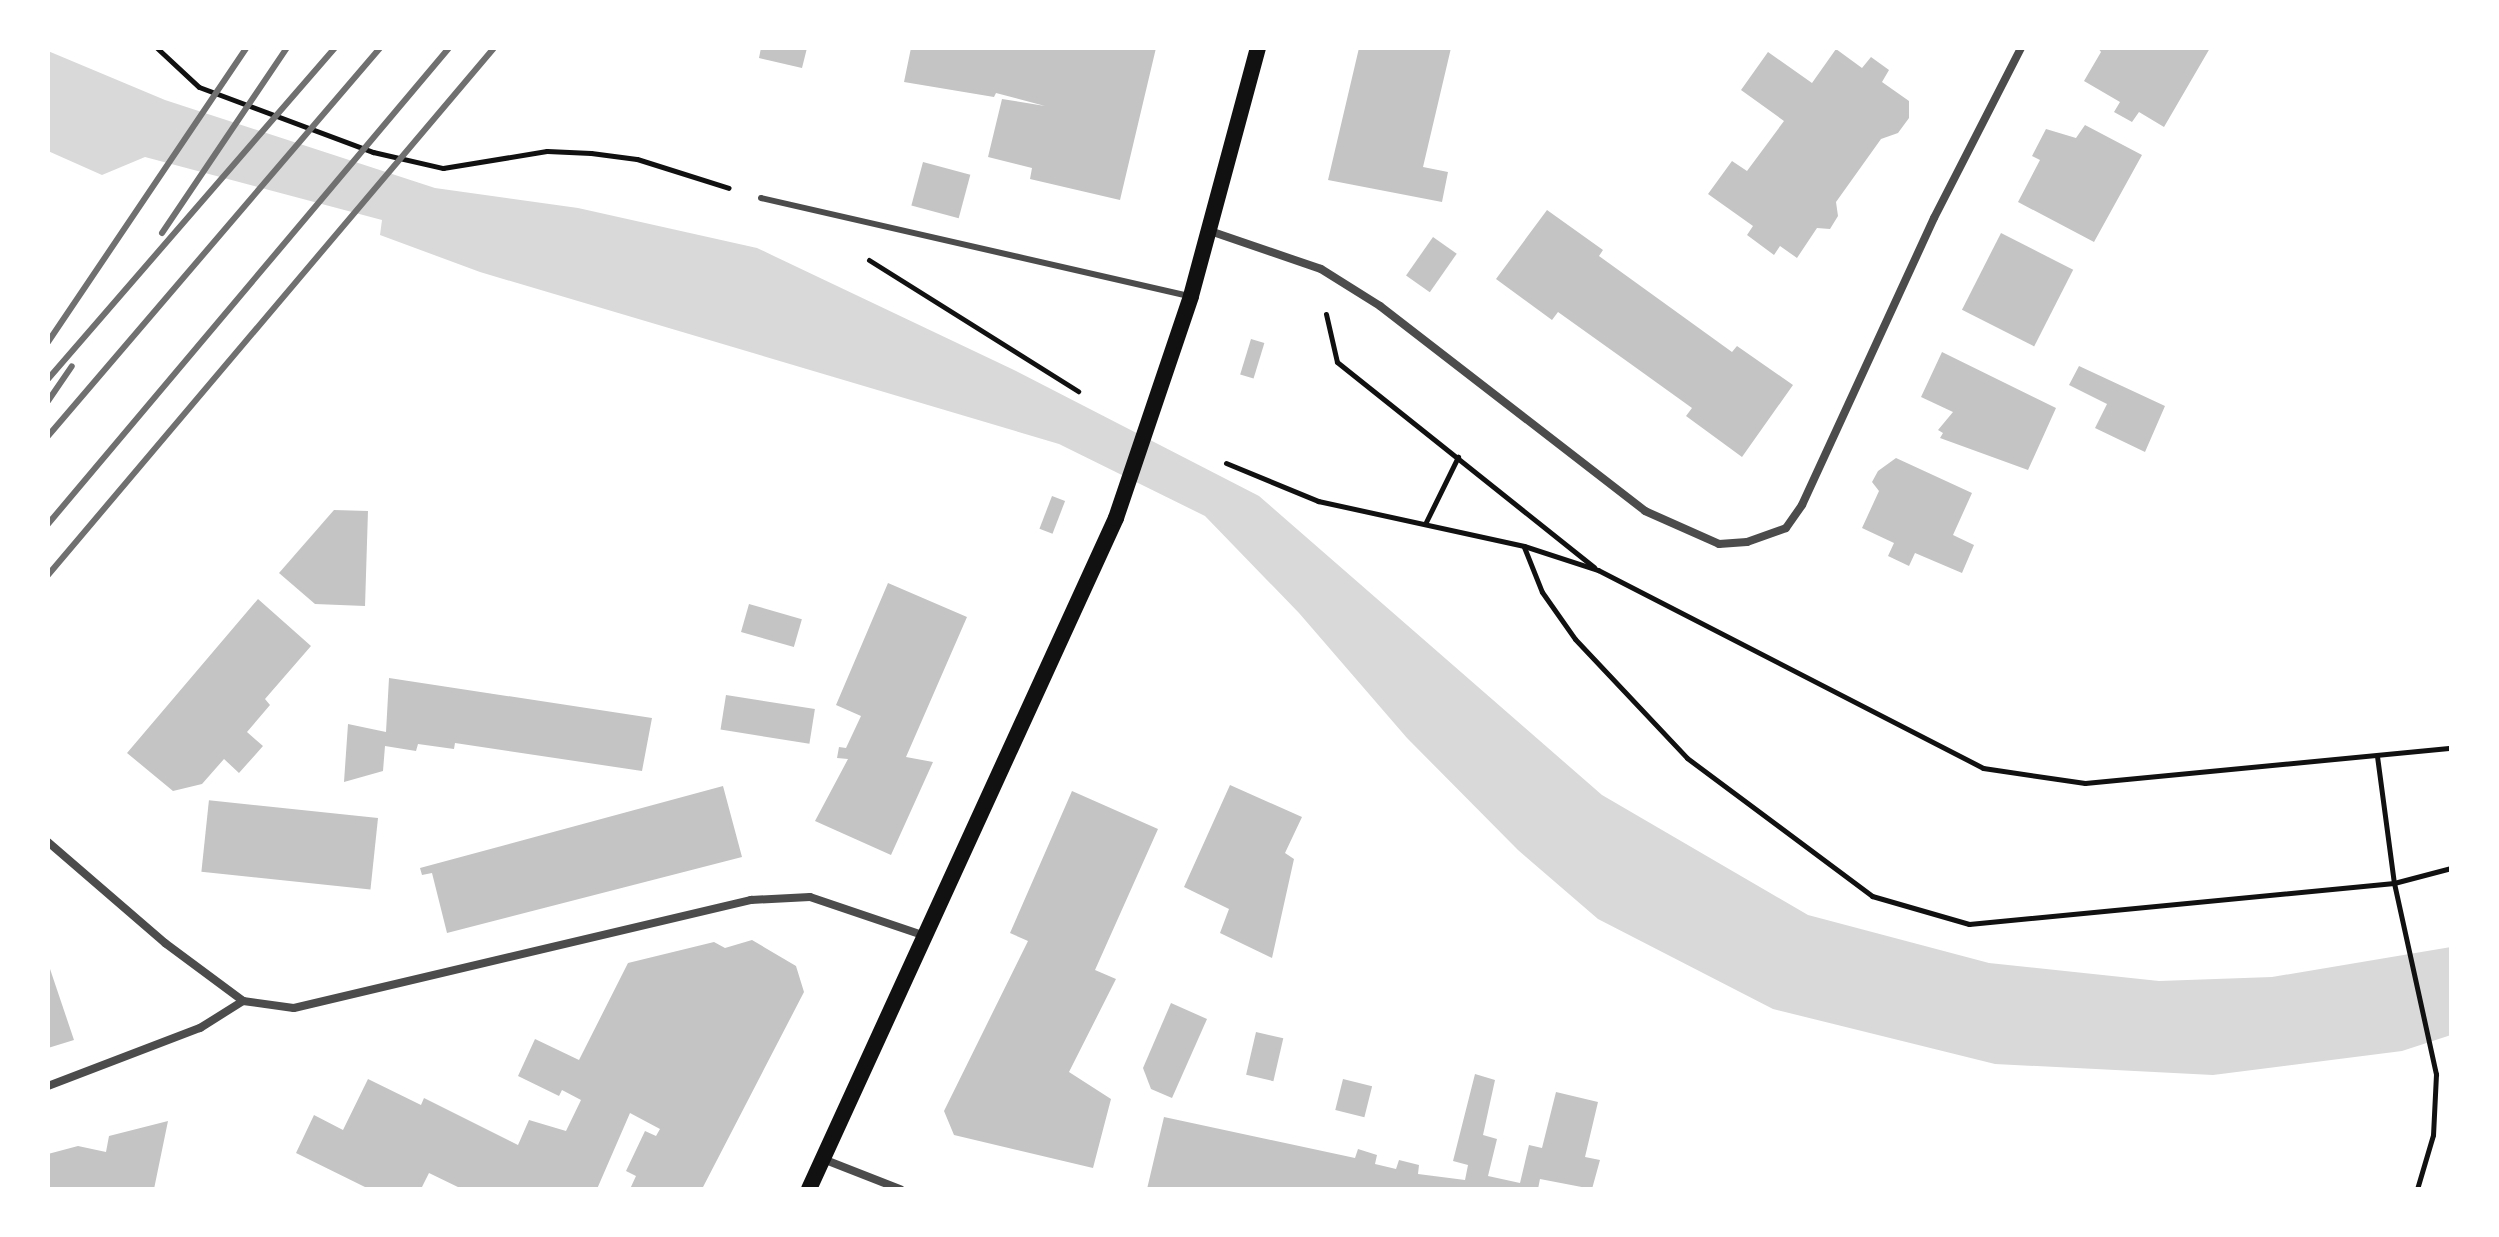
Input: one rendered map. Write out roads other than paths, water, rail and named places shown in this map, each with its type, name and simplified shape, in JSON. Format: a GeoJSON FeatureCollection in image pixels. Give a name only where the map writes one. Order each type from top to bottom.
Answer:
{"type":"FeatureCollection","features":[{"type":"Feature","properties":{"kind":"main road"},"geometry":{"type":"LineString","coordinates":[[809,1189],[1116,518],[1191,296],[1258,48]]}},
{"type":"Feature","properties":{"kind":"street"},"geometry":{"type":"LineString","coordinates":[[1210,231],[1321,269],[1458,362],[1645,511],[1719,544],[1747,542],[1786,528],[1802,505],[1934,218],[2021,48]]}},
{"type":"Feature","properties":{"kind":"street"},"geometry":{"type":"LineString","coordinates":[[48,842],[165,943],[243,1001],[294,1008],[783,896],[810,897],[925,936]]}},
{"type":"Feature","properties":{"kind":"street"},"geometry":{"type":"LineString","coordinates":[[48,1086],[200,1028],[243,1001]]}},
{"type":"Feature","properties":{"kind":"street"},"geometry":{"type":"LineString","coordinates":[[823,1159],[900,1189]]}},
{"type":"Feature","properties":{"kind":"lane"},"geometry":{"type":"LineString","coordinates":[[761,198],[1191,296]]}},
{"type":"Feature","properties":{"kind":"railway"},"geometry":{"type":"LineString","coordinates":[[48,342],[246,48]]}},
{"type":"Feature","properties":{"kind":"railway"},"geometry":{"type":"LineString","coordinates":[[162,233],[287,48]]}},
{"type":"Feature","properties":{"kind":"railway"},"geometry":{"type":"LineString","coordinates":[[48,379],[335,48]]}},
{"type":"Feature","properties":{"kind":"railway"},"geometry":{"type":"LineString","coordinates":[[48,436],[380,48]]}},
{"type":"Feature","properties":{"kind":"railway"},"geometry":{"type":"LineString","coordinates":[[48,524],[449,48]]}},
{"type":"Feature","properties":{"kind":"railway"},"geometry":{"type":"LineString","coordinates":[[48,575],[494,48]]}},
{"type":"Feature","properties":{"kind":"railway"},"geometry":{"type":"LineString","coordinates":[[48,401],[72,366]]}}]}
